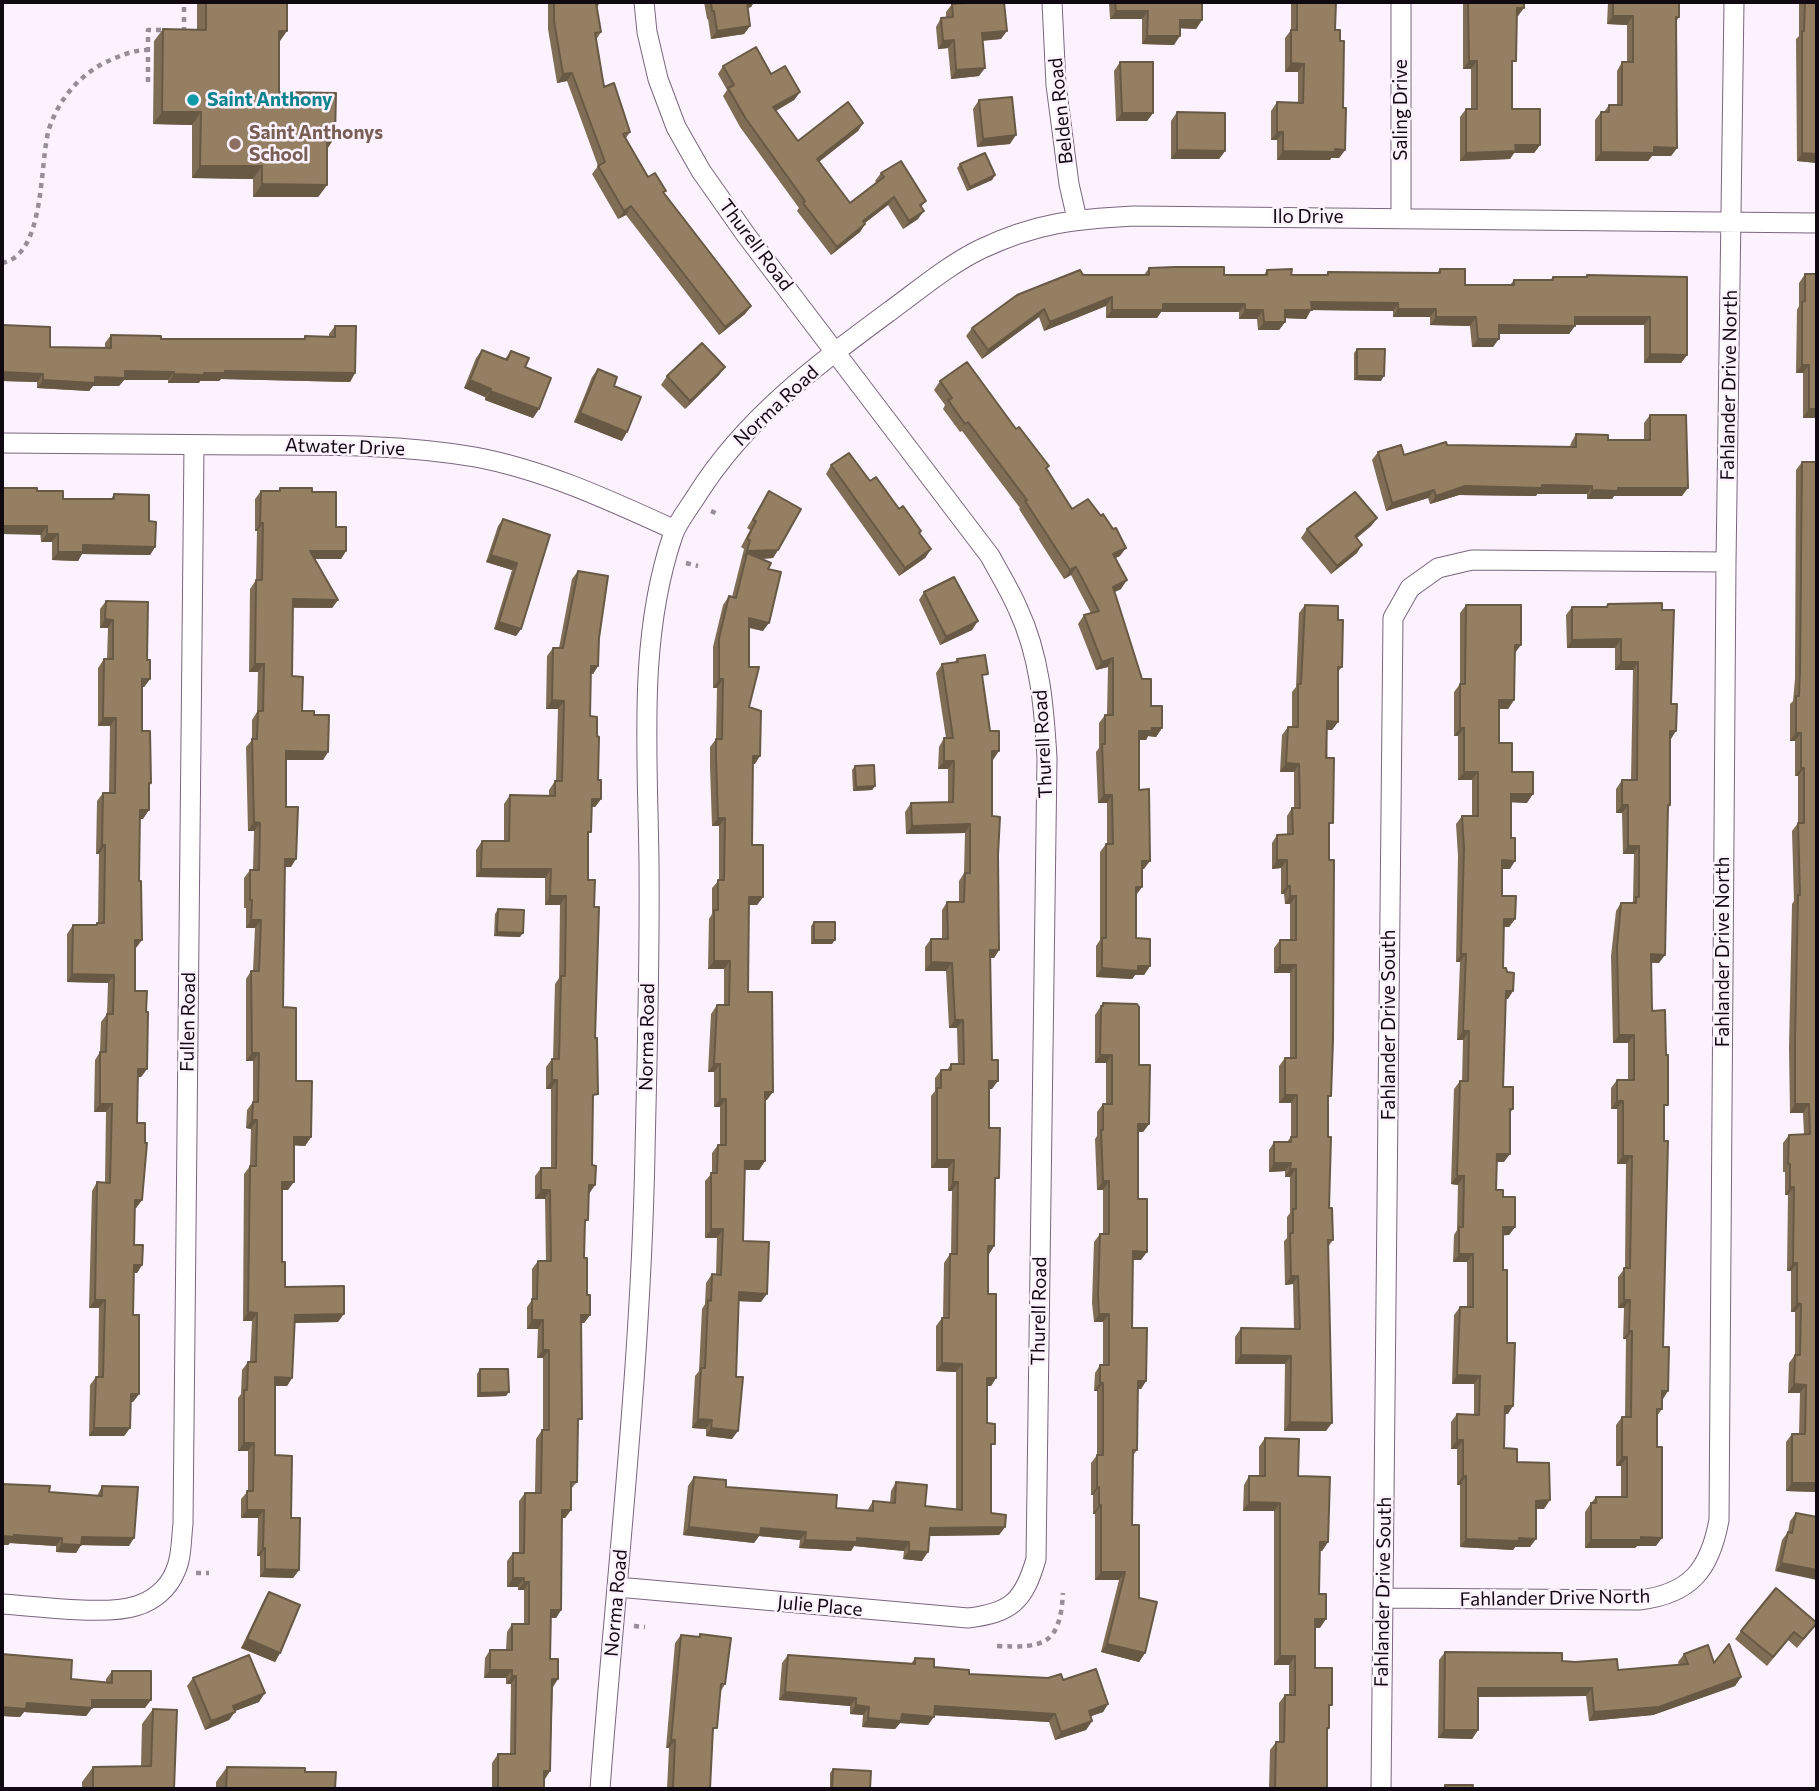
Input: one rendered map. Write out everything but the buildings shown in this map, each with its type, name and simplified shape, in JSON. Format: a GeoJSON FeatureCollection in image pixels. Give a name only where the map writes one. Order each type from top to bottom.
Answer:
{"type":"FeatureCollection","features":[{"type":"Feature","properties":{"kind":"street","name":"Thurell Road"},"geometry":{"type":"LineString","coordinates":[[644,2],[658,79],[676,127],[701,171],[746,235],[990,555],[1019,609],[1034,653],[1044,703],[1047,758],[1036,1559],[1030,1580],[1017,1599]]}},
{"type":"Feature","properties":{"kind":"street","name":"Belden Road"},"geometry":{"type":"LineString","coordinates":[[1052,2],[1056,85],[1069,184],[1077,219]]}},
{"type":"Feature","properties":{"kind":"street","name":"Saling Drive"},"geometry":{"type":"LineString","coordinates":[[1401,2],[1401,218]]}},
{"type":"Feature","properties":{"kind":"street","name":"Fahlander Drive North"},"geometry":{"type":"LineString","coordinates":[[1382,1598],[1639,1600],[1660,1597],[1679,1589],[1694,1578],[1709,1560],[1715,1541],[1720,1506],[1726,562],[1734,2]]}},
{"type":"Feature","properties":{"kind":"street","name":"Ilo Drive"},"geometry":{"type":"LineString","coordinates":[[836,351],[949,267],[981,249],[1049,223],[1077,219],[1134,216],[1817,223]]}},
{"type":"Feature","properties":{"kind":"street","name":"Norma Road"},"geometry":{"type":"LineString","coordinates":[[600,1789],[643,1254],[649,879],[647,698],[652,632],[661,580],[675,530],[713,469],[747,429],[836,351]]}},
{"type":"Feature","properties":{"kind":"street","name":"Atwater Drive"},"geometry":{"type":"LineString","coordinates":[[2,443],[327,445],[421,449],[477,457],[531,472],[581,489],[675,530]]}},
{"type":"Feature","properties":{"kind":"street","name":"Fullen Road"},"geometry":{"type":"LineString","coordinates":[[2,1604],[109,1610],[136,1606],[161,1594],[175,1573],[183,1524],[194,445]]}},
{"type":"Feature","properties":{"kind":"street","name":"Fahlander Drive South"},"geometry":{"type":"LineString","coordinates":[[1381,1789],[1393,618],[1410,588],[1438,568],[1472,560],[1726,562]]}},
{"type":"Feature","properties":{"kind":"street","name":"Julie Place"},"geometry":{"type":"LineString","coordinates":[[617,1587],[968,1618],[995,1615],[1017,1599]]}},
{"type":"Feature","properties":{"kind":"path"},"geometry":{"type":"LineString","coordinates":[[148,82],[148,30],[184,30],[184,2]]}},
{"type":"Feature","properties":{"kind":"path"},"geometry":{"type":"LineString","coordinates":[[2,263],[9,262],[25,248],[33,231],[49,128],[74,84],[91,71],[126,53],[148,50]]}},
{"type":"Feature","properties":{"kind":"path"},"geometry":{"type":"LineString","coordinates":[[685,562],[698,566]]}},
{"type":"Feature","properties":{"kind":"path"},"geometry":{"type":"LineString","coordinates":[[997,1646],[1024,1648],[1035,1645],[1053,1633],[1061,1619],[1063,1593]]}},
{"type":"Feature","properties":{"kind":"place","name":"Saint Anthony"},"geometry":{"type":"Point","coordinates":[193,100]}},
{"type":"Feature","properties":{"kind":"place","name":"Saint Anthonys School"},"geometry":{"type":"Point","coordinates":[235,144]}}]}
